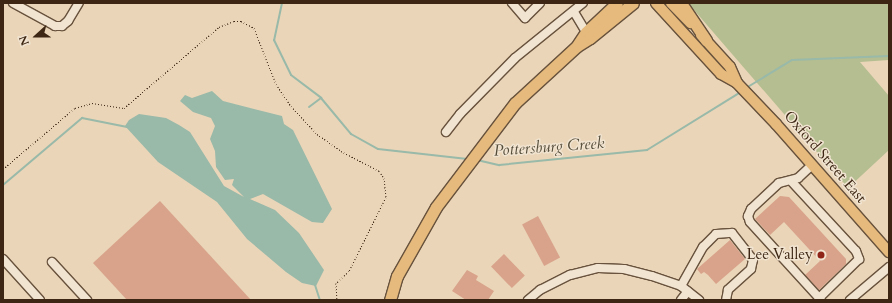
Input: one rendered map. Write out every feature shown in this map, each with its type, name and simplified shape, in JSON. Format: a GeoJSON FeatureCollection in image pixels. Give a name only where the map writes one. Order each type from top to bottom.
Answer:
{"type":"FeatureCollection","features":[{"type":"Feature","properties":{"kind":"highway"},"geometry":{"type":"LineString","coordinates":[[577,46],[586,32],[618,3]]}},
{"type":"Feature","properties":{"kind":"highway"},"geometry":{"type":"LineString","coordinates":[[390,300],[397,276],[436,207],[480,146],[515,103],[577,46],[590,38],[633,3]]}},
{"type":"Feature","properties":{"kind":"highway"},"geometry":{"type":"LineString","coordinates":[[681,3],[706,40]]}},
{"type":"Feature","properties":{"kind":"main road","name":"Oxford Street East"},"geometry":{"type":"LineString","coordinates":[[656,3],[721,74],[737,83],[889,252]]}},
{"type":"Feature","properties":{"kind":"main road","name":"Oxford Street East"},"geometry":{"type":"LineString","coordinates":[[672,3],[730,67],[737,83]]}},
{"type":"Feature","properties":{"kind":"street"},"geometry":{"type":"LineString","coordinates":[[13,3],[56,26],[62,26],[68,21],[79,3]]}},
{"type":"Feature","properties":{"kind":"street"},"geometry":{"type":"LineString","coordinates":[[512,3],[525,18],[540,3]]}},
{"type":"Feature","properties":{"kind":"street"},"geometry":{"type":"LineString","coordinates":[[446,132],[460,114],[515,58],[574,12],[583,3]]}},
{"type":"Feature","properties":{"kind":"street"},"geometry":{"type":"LineString","coordinates":[[574,12],[586,32]]}},
{"type":"Feature","properties":{"kind":"street"},"geometry":{"type":"LineString","coordinates":[[792,182],[856,251],[859,259],[820,299],[750,222],[748,216],[751,209],[779,183],[792,182],[812,165]]}},
{"type":"Feature","properties":{"kind":"street"},"geometry":{"type":"LineString","coordinates":[[681,286],[703,247],[716,234],[732,233],[753,260],[751,268],[728,290],[726,300]]}},
{"type":"Feature","properties":{"kind":"street"},"geometry":{"type":"LineString","coordinates":[[3,259],[40,300]]}},
{"type":"Feature","properties":{"kind":"street"},"geometry":{"type":"LineString","coordinates":[[52,262],[87,300]]}},
{"type":"Feature","properties":{"kind":"street"},"geometry":{"type":"LineString","coordinates":[[850,300],[889,267]]}},
{"type":"Feature","properties":{"kind":"street"},"geometry":{"type":"LineString","coordinates":[[528,300],[540,290],[570,275],[598,268],[624,269],[681,286],[699,300]]}},
{"type":"Feature","properties":{"kind":"street"},"geometry":{"type":"LineString","coordinates":[[681,300],[688,291]]}},
{"type":"Feature","properties":{"kind":"path"},"geometry":{"type":"LineString","coordinates":[[3,169],[75,108],[92,103],[124,108],[220,27],[234,21],[240,21],[254,28],[276,84],[291,106],[317,134],[341,151],[380,171],[384,178],[386,197],[348,271],[336,284],[337,300]]}},
{"type":"Feature","properties":{"kind":"green space"},"geometry":{"type":"Polygon","coordinates":[[[688,3],[889,3],[889,60],[860,62],[889,96],[889,150],[848,188],[688,3]]]}},
{"type":"Feature","properties":{"kind":"shaded area"},"geometry":{"type":"Polygon","coordinates":[[[212,91],[223,101],[282,116],[284,124],[293,130],[332,209],[323,223],[312,222],[263,194],[250,199],[275,210],[299,233],[324,270],[316,286],[302,283],[286,272],[247,239],[217,202],[158,162],[125,126],[129,120],[139,114],[166,118],[179,125],[190,132],[224,186],[244,197],[232,185],[234,179],[225,180],[216,167],[215,151],[210,139],[215,126],[211,118],[193,112],[180,101],[185,95],[192,98],[212,91]]]}},
{"type":"Feature","properties":{"kind":"building"},"geometry":{"type":"Polygon","coordinates":[[[780,196],[789,197],[846,259],[846,264],[819,290],[805,275],[820,261],[784,222],[770,235],[755,219],[780,196]]]}},
{"type":"Feature","properties":{"kind":"building"},"geometry":{"type":"Polygon","coordinates":[[[160,201],[251,300],[127,300],[93,263],[160,201]]]}},
{"type":"Feature","properties":{"kind":"building"},"geometry":{"type":"Polygon","coordinates":[[[538,216],[560,257],[544,266],[522,224],[538,216]]]}},
{"type":"Feature","properties":{"kind":"building"},"geometry":{"type":"Polygon","coordinates":[[[730,240],[745,259],[716,284],[708,275],[704,272],[701,274],[697,269],[730,240]]]}},
{"type":"Feature","properties":{"kind":"building"},"geometry":{"type":"Polygon","coordinates":[[[504,254],[525,276],[512,288],[491,267],[504,254]]]}},
{"type":"Feature","properties":{"kind":"building"},"geometry":{"type":"Polygon","coordinates":[[[467,270],[478,276],[476,280],[494,291],[488,300],[466,300],[452,291],[467,270]]]}},
{"type":"Feature","properties":{"kind":"waterway","name":"Pottersburg Creek"},"geometry":{"type":"LineString","coordinates":[[282,3],[274,40],[291,75],[321,98],[351,134],[378,149],[467,159]]}},
{"type":"Feature","properties":{"kind":"waterway","name":"Pottersburg Creek"},"geometry":{"type":"LineString","coordinates":[[746,88],[792,60],[889,56]]}},
{"type":"Feature","properties":{"kind":"waterway","name":"Pottersburg Creek"},"geometry":{"type":"LineString","coordinates":[[477,160],[499,165],[647,150],[741,92]]}},
{"type":"Feature","properties":{"kind":"waterway"},"geometry":{"type":"LineString","coordinates":[[309,107],[321,98]]}},
{"type":"Feature","properties":{"kind":"waterway"},"geometry":{"type":"LineString","coordinates":[[3,185],[82,118],[127,127]]}},
{"type":"Feature","properties":{"kind":"waterway"},"geometry":{"type":"LineString","coordinates":[[315,285],[320,300]]}},
{"type":"Feature","properties":{"kind":"place","name":"Lee Valley"},"geometry":{"type":"Point","coordinates":[821,255]}}]}
